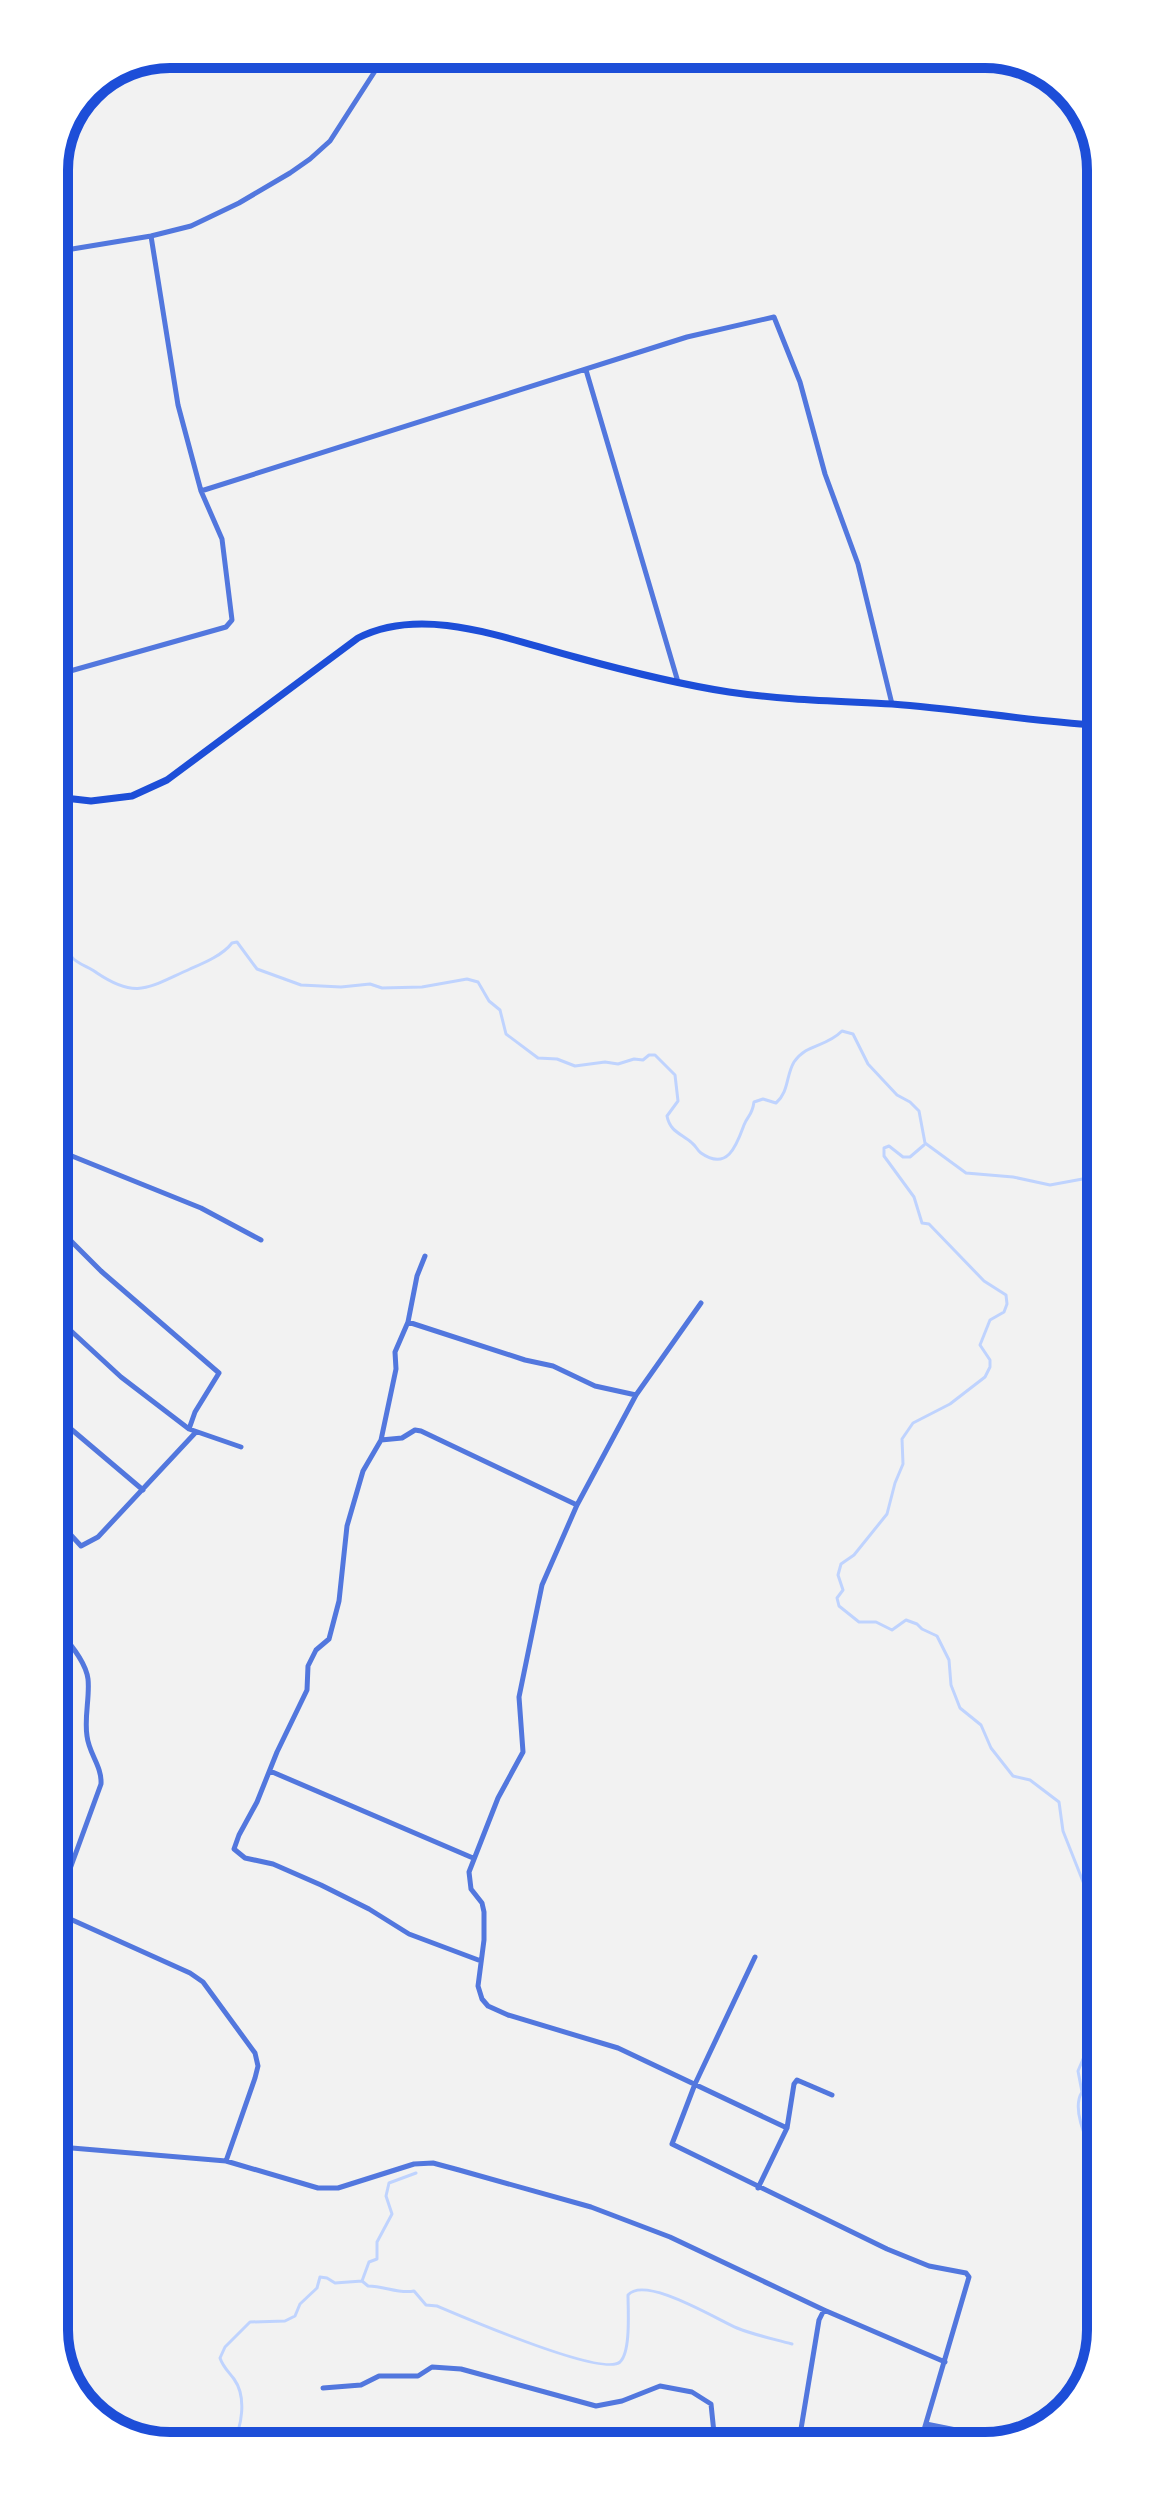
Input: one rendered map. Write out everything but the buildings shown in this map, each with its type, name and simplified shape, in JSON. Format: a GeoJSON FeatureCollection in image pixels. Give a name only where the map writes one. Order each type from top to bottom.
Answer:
{"type":"FeatureCollection","features":[{"type":"Feature","properties":{"kind":"main road"},"geometry":{"type":"LineString","coordinates":[[68,798],[91,801],[132,796],[167,780],[358,638],[386,629],[422,625],[473,627],[610,667],[729,692],[833,703],[892,704],[1087,724]]}},
{"type":"Feature","properties":{"kind":"street"},"geometry":{"type":"LineString","coordinates":[[68,250],[191,226],[239,203],[310,159],[330,141],[377,68]]}},
{"type":"Feature","properties":{"kind":"street"},"geometry":{"type":"LineString","coordinates":[[68,672],[226,627],[230,623],[222,539],[201,491],[178,405],[151,236]]}},
{"type":"Feature","properties":{"kind":"street"},"geometry":{"type":"LineString","coordinates":[[201,491],[687,337],[770,317],[776,319],[800,382],[825,474],[858,564],[892,704]]}},
{"type":"Feature","properties":{"kind":"street"},"geometry":{"type":"LineString","coordinates":[[586,370],[678,682]]}},
{"type":"Feature","properties":{"kind":"street"},"geometry":{"type":"LineString","coordinates":[[68,1154],[201,1208],[261,1240]]}},
{"type":"Feature","properties":{"kind":"street"},"geometry":{"type":"LineString","coordinates":[[68,1238],[101,1271],[219,1373],[195,1412],[189,1429]]}},
{"type":"Feature","properties":{"kind":"street"},"geometry":{"type":"LineString","coordinates":[[425,1256],[417,1276],[408,1322],[395,1352],[396,1369],[381,1440],[363,1471],[355,1494],[347,1526],[339,1601],[329,1639],[316,1650],[308,1666],[307,1690],[234,1849],[240,1855],[273,1864],[321,1885],[409,1934],[481,1961]]}},
{"type":"Feature","properties":{"kind":"street"},"geometry":{"type":"LineString","coordinates":[[701,1303],[636,1395],[577,1505],[542,1585],[519,1697],[523,1752],[498,1798],[469,1872],[471,1889],[482,1903],[484,1912],[478,1986],[488,2006],[618,2048],[787,2128]]}},
{"type":"Feature","properties":{"kind":"street"},"geometry":{"type":"LineString","coordinates":[[408,1322],[553,1366],[595,1386],[636,1395]]}},
{"type":"Feature","properties":{"kind":"street"},"geometry":{"type":"LineString","coordinates":[[68,1328],[121,1377],[189,1429],[241,1447]]}},
{"type":"Feature","properties":{"kind":"street"},"geometry":{"type":"LineString","coordinates":[[68,1426],[143,1490]]}},
{"type":"Feature","properties":{"kind":"street"},"geometry":{"type":"LineString","coordinates":[[381,1440],[396,1440],[415,1430],[421,1431],[577,1505]]}},
{"type":"Feature","properties":{"kind":"street"},"geometry":{"type":"LineString","coordinates":[[68,1532],[81,1546],[98,1537],[196,1432]]}},
{"type":"Feature","properties":{"kind":"street"},"geometry":{"type":"LineString","coordinates":[[68,1645],[89,1680],[87,1735],[89,1748],[102,1773],[101,1784],[68,1874]]}},
{"type":"Feature","properties":{"kind":"street"},"geometry":{"type":"LineString","coordinates":[[270,1771],[473,1858]]}},
{"type":"Feature","properties":{"kind":"street"},"geometry":{"type":"LineString","coordinates":[[68,1918],[168,1962],[203,1982],[255,2053],[258,2066],[255,2078],[226,2161]]}},
{"type":"Feature","properties":{"kind":"street"},"geometry":{"type":"LineString","coordinates":[[755,1957],[695,2084],[672,2144],[758,2188],[929,2266],[966,2273],[969,2283],[924,2432]]}},
{"type":"Feature","properties":{"kind":"street"},"geometry":{"type":"LineString","coordinates":[[758,2188],[787,2128],[797,2080],[832,2095]]}},
{"type":"Feature","properties":{"kind":"street"},"geometry":{"type":"LineString","coordinates":[[68,2148],[226,2161],[318,2188],[338,2188],[414,2164],[433,2163],[591,2207],[670,2237],[824,2310],[945,2362]]}},
{"type":"Feature","properties":{"kind":"street"},"geometry":{"type":"LineString","coordinates":[[800,2432],[819,2320],[824,2310]]}},
{"type":"Feature","properties":{"kind":"street"},"geometry":{"type":"LineString","coordinates":[[323,2388],[361,2385],[379,2376],[418,2376],[432,2367],[461,2369],[596,2406],[622,2401],[660,2386],[692,2392],[711,2404],[714,2432]]}},
{"type":"Feature","properties":{"kind":"street"},"geometry":{"type":"LineString","coordinates":[[926,2424],[966,2432]]}},
{"type":"Feature","properties":{"kind":"waterway"},"geometry":{"type":"LineString","coordinates":[[68,947],[76,961],[111,981],[133,988],[164,981],[213,958],[237,942],[257,969],[301,985],[341,987],[370,984],[382,988],[422,987],[467,979],[478,982],[489,1001],[500,1010],[506,1034],[538,1058],[557,1059],[575,1066],[605,1062],[618,1064],[655,1055],[675,1075],[678,1101],[667,1116],[671,1126],[701,1153],[718,1159],[725,1158],[734,1147],[754,1102],[763,1099],[776,1103],[799,1056],[842,1031],[853,1034],[868,1064],[897,1095],[919,1111],[925,1143],[966,1173],[1013,1177],[1050,1185],[1087,1178]]}},
{"type":"Feature","properties":{"kind":"waterway"},"geometry":{"type":"LineString","coordinates":[[924,1145],[910,1157],[903,1157],[889,1146],[884,1148],[884,1156],[914,1197],[922,1223],[929,1224],[984,1281],[1006,1295],[1007,1304],[1004,1312],[990,1320],[980,1345],[990,1360],[985,1377],[950,1404],[913,1423],[902,1439],[903,1464],[887,1514],[854,1555],[841,1564],[838,1575],[843,1590],[837,1598],[839,1606],[859,1622],[876,1622],[892,1630],[906,1620],[937,1636],[949,1660],[951,1685],[960,1708],[981,1725],[991,1748],[1013,1776],[1030,1780],[1059,1802],[1063,1831],[1087,1892]]}},
{"type":"Feature","properties":{"kind":"waterway"},"geometry":{"type":"LineString","coordinates":[[1087,1996],[1086,2052],[1078,2071],[1082,2092],[1078,2110],[1087,2139]]}},
{"type":"Feature","properties":{"kind":"waterway"},"geometry":{"type":"LineString","coordinates":[[362,2281],[369,2262],[377,2259],[377,2242],[392,2214],[386,2196],[389,2183],[416,2173]]}},
{"type":"Feature","properties":{"kind":"waterway"},"geometry":{"type":"LineString","coordinates":[[237,2432],[241,2394],[220,2358],[225,2347],[250,2322],[285,2321],[295,2316],[300,2304],[317,2288],[320,2277],[335,2283],[362,2281],[368,2286],[414,2291],[426,2305],[437,2306],[561,2354],[608,2364],[620,2362],[624,2357],[628,2295],[637,2290],[664,2294],[737,2328],[792,2344]]}}]}
